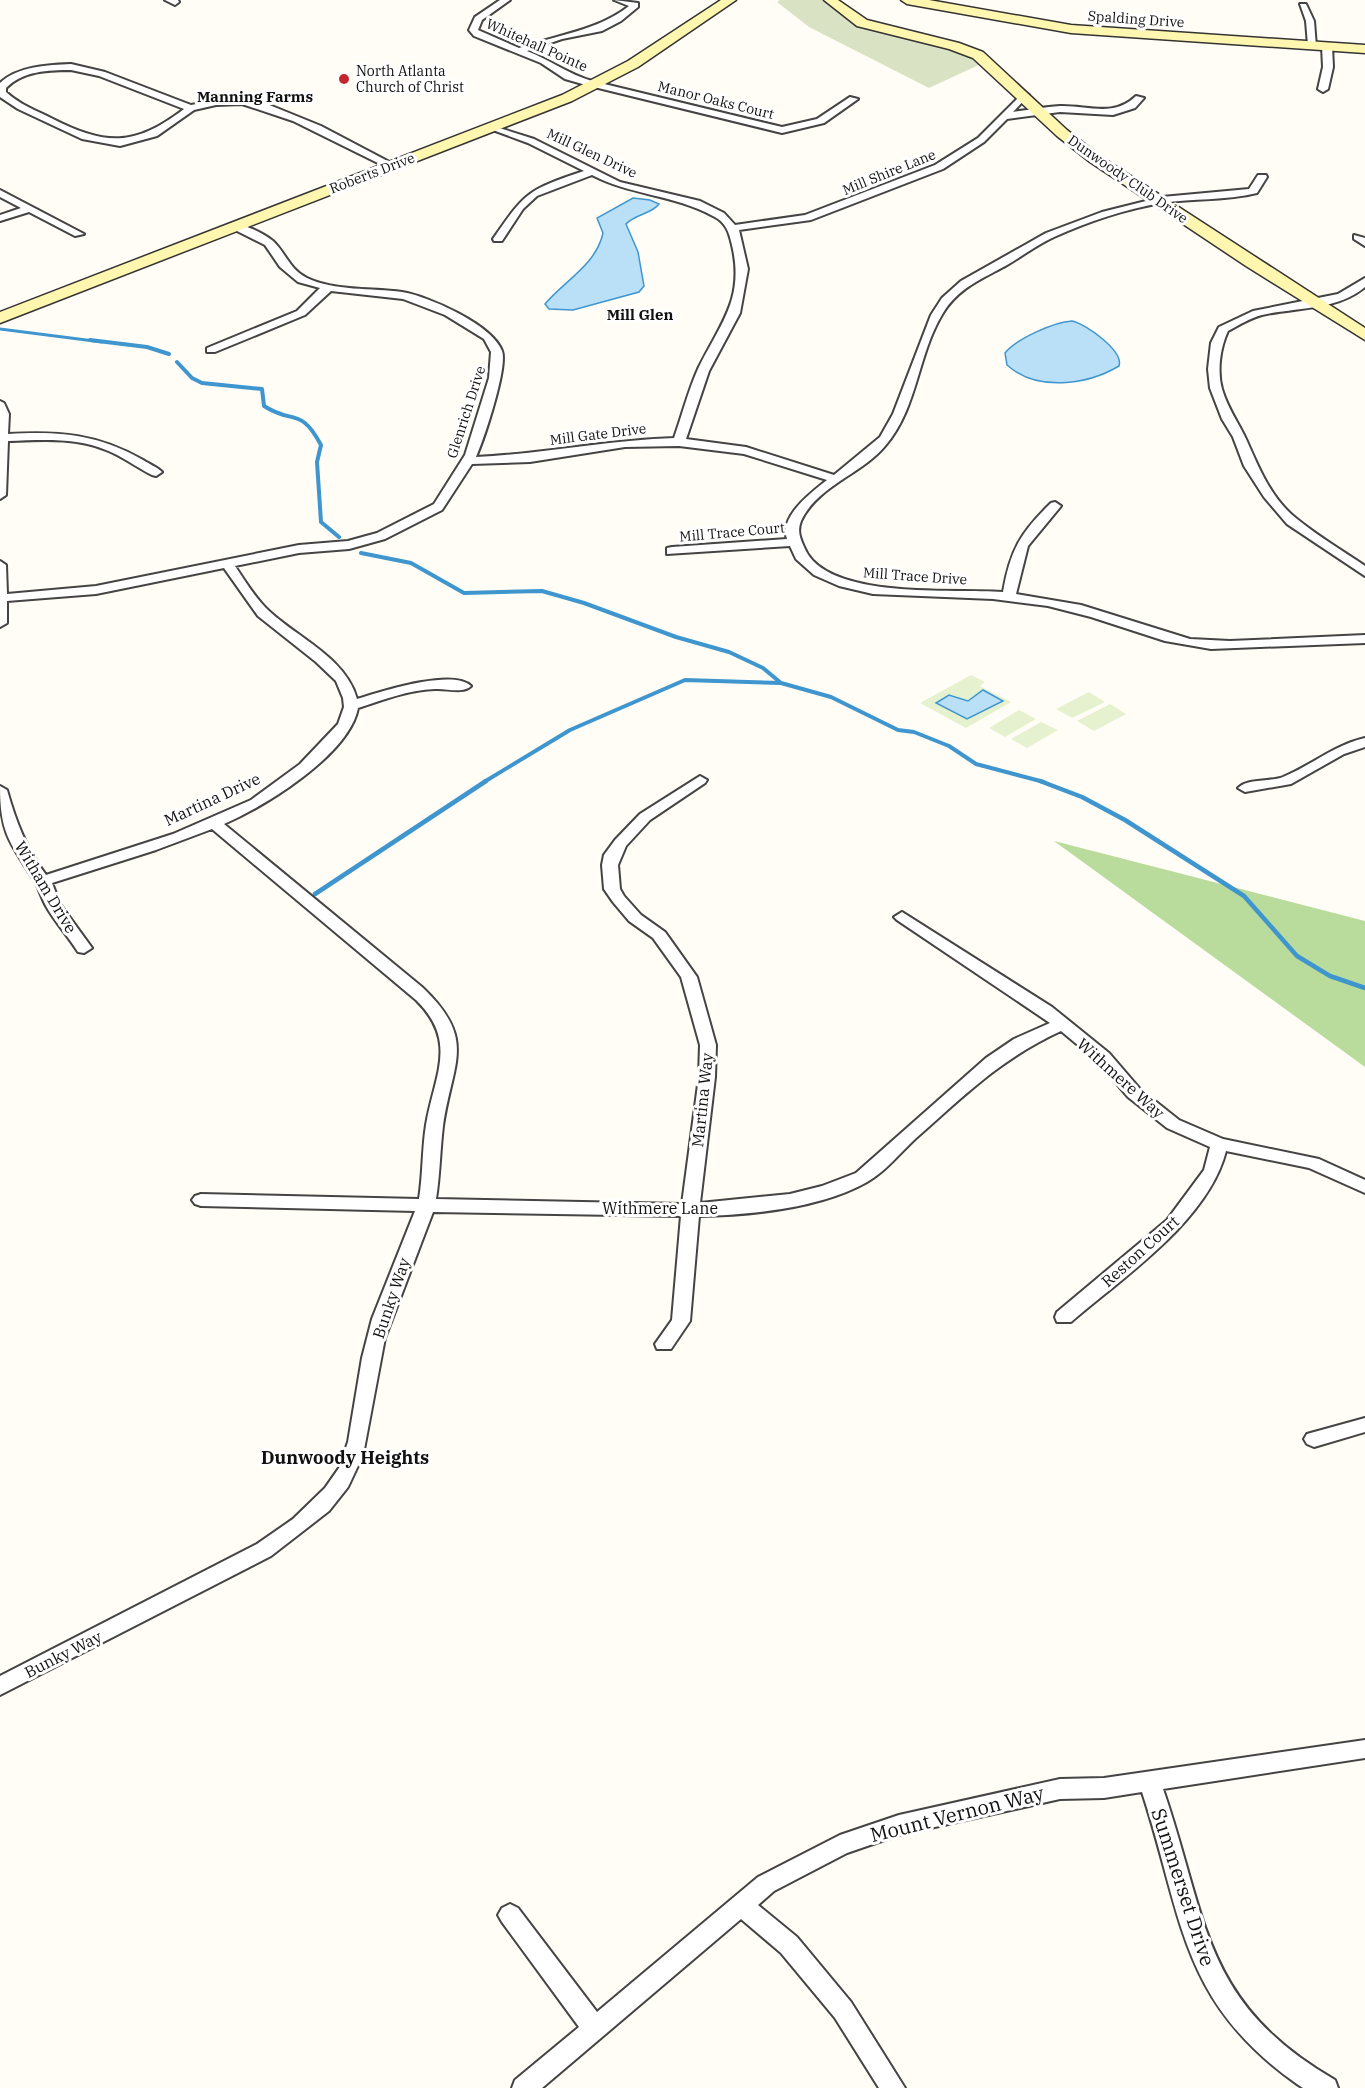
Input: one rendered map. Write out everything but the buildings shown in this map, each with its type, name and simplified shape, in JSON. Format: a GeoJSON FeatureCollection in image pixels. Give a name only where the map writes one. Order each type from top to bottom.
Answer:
{"type":"FeatureCollection","features":[{"type":"Feature","properties":{"kind":"street","name":"Whitehall Pointe"},"geometry":{"type":"LineString","coordinates":[[506,0],[478,19],[473,30],[485,39],[554,66],[568,77],[598,85]]}},
{"type":"Feature","properties":{"kind":"street"},"geometry":{"type":"LineString","coordinates":[[519,51],[609,25],[635,4],[618,0]]}},
{"type":"Feature","properties":{"kind":"street","name":"Roberts Drive"},"geometry":{"type":"LineString","coordinates":[[0,318],[598,85],[730,0]]}},
{"type":"Feature","properties":{"kind":"street","name":"Dunwoody Club Drive"},"geometry":{"type":"LineString","coordinates":[[830,0],[854,19],[871,26],[972,51],[1024,95],[1077,146],[1365,335]]}},
{"type":"Feature","properties":{"kind":"street","name":"Spalding Drive"},"geometry":{"type":"LineString","coordinates":[[907,0],[1071,29],[1365,49]]}},
{"type":"Feature","properties":{"kind":"street"},"geometry":{"type":"LineString","coordinates":[[1303,6],[1310,21],[1313,45]]}},
{"type":"Feature","properties":{"kind":"street"},"geometry":{"type":"LineString","coordinates":[[1323,89],[1328,67],[1325,55],[1327,46]]}},
{"type":"Feature","properties":{"kind":"street"},"geometry":{"type":"LineString","coordinates":[[191,108],[161,99],[106,75],[71,67],[28,73],[13,78],[1,87],[1,93],[6,98],[72,134],[100,142],[128,142],[155,135],[191,108],[214,102],[252,103],[294,119],[392,166]]}},
{"type":"Feature","properties":{"kind":"street","name":"Manor Oaks Court"},"geometry":{"type":"LineString","coordinates":[[598,85],[782,130],[799,129],[823,120],[853,99]]}},
{"type":"Feature","properties":{"kind":"street","name":"Mill Shire Lane"},"geometry":{"type":"LineString","coordinates":[[733,228],[807,218],[899,184],[957,157],[981,140],[1024,95]]}},
{"type":"Feature","properties":{"kind":"street"},"geometry":{"type":"LineString","coordinates":[[1004,117],[1064,109],[1114,112],[1132,107],[1139,98]]}},
{"type":"Feature","properties":{"kind":"street","name":"Mill Glen Drive"},"geometry":{"type":"LineString","coordinates":[[493,127],[531,141],[592,172],[641,191],[696,203],[720,215],[733,228]]}},
{"type":"Feature","properties":{"kind":"street"},"geometry":{"type":"LineString","coordinates":[[498,239],[519,206],[527,200],[549,187],[592,172]]}},
{"type":"Feature","properties":{"kind":"street"},"geometry":{"type":"LineString","coordinates":[[794,542],[791,531],[794,523],[810,502],[879,447],[891,430],[904,406],[930,326],[946,300],[961,284],[1050,235],[1159,200],[1186,196],[1235,196],[1254,191],[1262,177]]}},
{"type":"Feature","properties":{"kind":"street"},"geometry":{"type":"LineString","coordinates":[[0,193],[79,234]]}},
{"type":"Feature","properties":{"kind":"street"},"geometry":{"type":"LineString","coordinates":[[0,218],[30,208]]}},
{"type":"Feature","properties":{"kind":"street","name":"Glenrich Drive"},"geometry":{"type":"LineString","coordinates":[[2,598],[96,590],[228,566],[299,549],[349,545],[381,536],[438,507],[468,461],[498,361],[488,337],[448,313],[416,300],[385,292],[328,287],[291,273],[269,243],[235,226]]}},
{"type":"Feature","properties":{"kind":"street"},"geometry":{"type":"LineString","coordinates":[[679,442],[704,371],[734,313],[743,269],[733,228]]}},
{"type":"Feature","properties":{"kind":"street"},"geometry":{"type":"LineString","coordinates":[[1365,281],[1354,290],[1314,303],[1257,314],[1222,329],[1215,360],[1216,388],[1250,466],[1268,494],[1291,521],[1365,572]]}},
{"type":"Feature","properties":{"kind":"street"},"geometry":{"type":"LineString","coordinates":[[211,350],[301,313],[328,287]]}},
{"type":"Feature","properties":{"kind":"street"},"geometry":{"type":"LineString","coordinates":[[0,405],[3,414],[0,495]]}},
{"type":"Feature","properties":{"kind":"street"},"geometry":{"type":"LineString","coordinates":[[2,438],[35,436],[81,440],[113,449],[156,472]]}},
{"type":"Feature","properties":{"kind":"street","name":"Mill Gate Drive"},"geometry":{"type":"LineString","coordinates":[[468,461],[530,458],[625,443],[679,442],[746,451],[836,479]]}},
{"type":"Feature","properties":{"kind":"street"},"geometry":{"type":"LineString","coordinates":[[1009,597],[1016,552],[1032,528],[1055,506]]}},
{"type":"Feature","properties":{"kind":"street","name":"Mill Trace Court"},"geometry":{"type":"LineString","coordinates":[[672,552],[794,542]]}},
{"type":"Feature","properties":{"kind":"street","name":"Mill Trace Drive"},"geometry":{"type":"LineString","coordinates":[[794,542],[797,551],[808,563],[838,582],[857,588],[898,593],[1009,597],[1071,607],[1150,635],[1190,643],[1266,645],[1336,637],[1365,639]]}},
{"type":"Feature","properties":{"kind":"street"},"geometry":{"type":"LineString","coordinates":[[0,565],[2,598],[0,623]]}},
{"type":"Feature","properties":{"kind":"street"},"geometry":{"type":"LineString","coordinates":[[228,566],[263,612],[340,678],[347,687],[353,705],[398,690],[437,683],[464,686]]}},
{"type":"Feature","properties":{"kind":"street","name":"Martina Drive"},"geometry":{"type":"LineString","coordinates":[[43,881],[131,853],[213,822],[256,802],[303,768],[338,736],[346,725],[353,705]]}},
{"type":"Feature","properties":{"kind":"street"},"geometry":{"type":"LineString","coordinates":[[1245,788],[1286,781],[1340,751],[1365,742]]}},
{"type":"Feature","properties":{"kind":"street","name":"Martina Way"},"geometry":{"type":"LineString","coordinates":[[664,1344],[681,1321],[694,1166],[707,1077],[708,1045],[699,1005],[689,977],[659,935],[635,918],[618,899],[612,889],[610,865],[612,855],[645,817],[700,780]]}},
{"type":"Feature","properties":{"kind":"street","name":"Witham Drive"},"geometry":{"type":"LineString","coordinates":[[0,790],[24,856],[43,881],[53,905],[84,948]]}},
{"type":"Feature","properties":{"kind":"street","name":"Bunky Way"},"geometry":{"type":"LineString","coordinates":[[0,1686],[264,1550],[289,1533],[334,1492],[348,1470],[360,1437],[370,1359],[387,1298],[426,1206],[435,1122],[448,1064],[450,1046],[447,1026],[416,991],[213,822]]}},
{"type":"Feature","properties":{"kind":"street","name":"Withmere Way"},"geometry":{"type":"LineString","coordinates":[[902,917],[1046,1011],[1060,1025],[1103,1057],[1134,1093],[1173,1124],[1219,1144],[1313,1163],[1365,1187]]}},
{"type":"Feature","properties":{"kind":"street","name":"Withmere Lane"},"geometry":{"type":"LineString","coordinates":[[201,1200],[426,1206],[749,1208],[841,1188],[862,1177],[992,1062],[1020,1043],[1060,1025]]}},
{"type":"Feature","properties":{"kind":"street","name":"Reston Court"},"geometry":{"type":"LineString","coordinates":[[1064,1317],[1173,1224],[1212,1171],[1219,1144]]}},
{"type":"Feature","properties":{"kind":"street"},"geometry":{"type":"LineString","coordinates":[[1314,1439],[1365,1425]]}},
{"type":"Feature","properties":{"kind":"street","name":"Mount Vernon Way"},"geometry":{"type":"LineString","coordinates":[[524,2088],[743,1907],[766,1884],[800,1864],[840,1845],[899,1825],[1060,1789],[1104,1788],[1365,1749]]}},
{"type":"Feature","properties":{"kind":"street","name":"Summerset Drive"},"geometry":{"type":"LineString","coordinates":[[1149,1781],[1199,1949],[1213,1978],[1232,2009],[1255,2035],[1310,2080],[1326,2088]]}},
{"type":"Feature","properties":{"kind":"street"},"geometry":{"type":"LineString","coordinates":[[743,1907],[789,1945],[843,2010],[893,2088]]}},
{"type":"Feature","properties":{"kind":"street"},"geometry":{"type":"LineString","coordinates":[[510,1915],[596,2029]]}},
{"type":"Feature","properties":{"kind":"green space"},"geometry":{"type":"Polygon","coordinates":[[[780,0],[822,0],[850,22],[958,49],[983,63],[929,88],[809,27],[777,2],[780,0]]]}},
{"type":"Feature","properties":{"kind":"green space"},"geometry":{"type":"Polygon","coordinates":[[[971,675],[985,682],[980,686],[1011,702],[966,728],[920,703],[971,675]]]}},
{"type":"Feature","properties":{"kind":"green space"},"geometry":{"type":"Polygon","coordinates":[[[1089,692],[1105,702],[1072,718],[1056,709],[1089,692]]]}},
{"type":"Feature","properties":{"kind":"green space"},"geometry":{"type":"Polygon","coordinates":[[[1110,704],[1126,714],[1094,731],[1077,721],[1110,704]]]}},
{"type":"Feature","properties":{"kind":"green space"},"geometry":{"type":"Polygon","coordinates":[[[1019,710],[1036,719],[1005,737],[989,728],[1019,710]]]}},
{"type":"Feature","properties":{"kind":"green space"},"geometry":{"type":"Polygon","coordinates":[[[1041,722],[1058,730],[1027,748],[1011,739],[1041,722]]]}},
{"type":"Feature","properties":{"kind":"green space"},"geometry":{"type":"Polygon","coordinates":[[[1054,841],[1365,921],[1365,1067],[1054,841]]]}},
{"type":"Feature","properties":{"kind":"water"},"geometry":{"type":"Polygon","coordinates":[[[633,198],[650,200],[659,204],[626,224],[638,252],[644,286],[639,292],[573,310],[549,309],[545,304],[594,254],[603,233],[597,218],[633,198]]]}},
{"type":"Feature","properties":{"kind":"water"},"geometry":{"type":"Polygon","coordinates":[[[1072,321],[1103,339],[1116,353],[1119,366],[1092,378],[1062,383],[1033,379],[1019,374],[1007,365],[1005,353],[1018,342],[1046,328],[1072,321]]]}},
{"type":"Feature","properties":{"kind":"water"},"geometry":{"type":"Polygon","coordinates":[[[983,690],[1003,701],[967,719],[936,703],[949,695],[968,701],[983,690]]]}},
{"type":"Feature","properties":{"kind":"waterway"},"geometry":{"type":"LineString","coordinates":[[0,329],[102,342]]}},
{"type":"Feature","properties":{"kind":"waterway"},"geometry":{"type":"LineString","coordinates":[[90,340],[147,347],[169,354]]}},
{"type":"Feature","properties":{"kind":"waterway"},"geometry":{"type":"LineString","coordinates":[[177,362],[192,378],[202,383],[262,389],[264,406],[274,412],[296,418],[307,425],[321,445],[317,462],[321,522],[339,537]]}},
{"type":"Feature","properties":{"kind":"waterway"},"geometry":{"type":"LineString","coordinates":[[361,553],[411,563],[464,593],[542,591],[584,603],[676,637],[729,652],[763,668],[781,683]]}},
{"type":"Feature","properties":{"kind":"waterway"},"geometry":{"type":"LineString","coordinates":[[484,782],[570,730],[685,680],[781,683]]}},
{"type":"Feature","properties":{"kind":"waterway"},"geometry":{"type":"LineString","coordinates":[[781,683],[831,697],[898,730],[914,732],[949,746],[976,764],[1044,782]]}},
{"type":"Feature","properties":{"kind":"waterway"},"geometry":{"type":"LineString","coordinates":[[315,894],[486,781]]}},
{"type":"Feature","properties":{"kind":"waterway"},"geometry":{"type":"LineString","coordinates":[[1040,781],[1082,797],[1125,820],[1244,896],[1297,956],[1330,976],[1365,988]]}},
{"type":"Feature","properties":{"kind":"place","name":"North Atlanta Church of Christ"},"geometry":{"type":"Point","coordinates":[344,79]}},
{"type":"Feature","properties":{"kind":"district","name":"Manning Farms"},"geometry":{"type":"Point","coordinates":[255,97]}},
{"type":"Feature","properties":{"kind":"district","name":"Mill Glen"},"geometry":{"type":"Point","coordinates":[640,315]}},
{"type":"Feature","properties":{"kind":"district","name":"Dunwoody Heights"},"geometry":{"type":"Point","coordinates":[345,1458]}}]}
